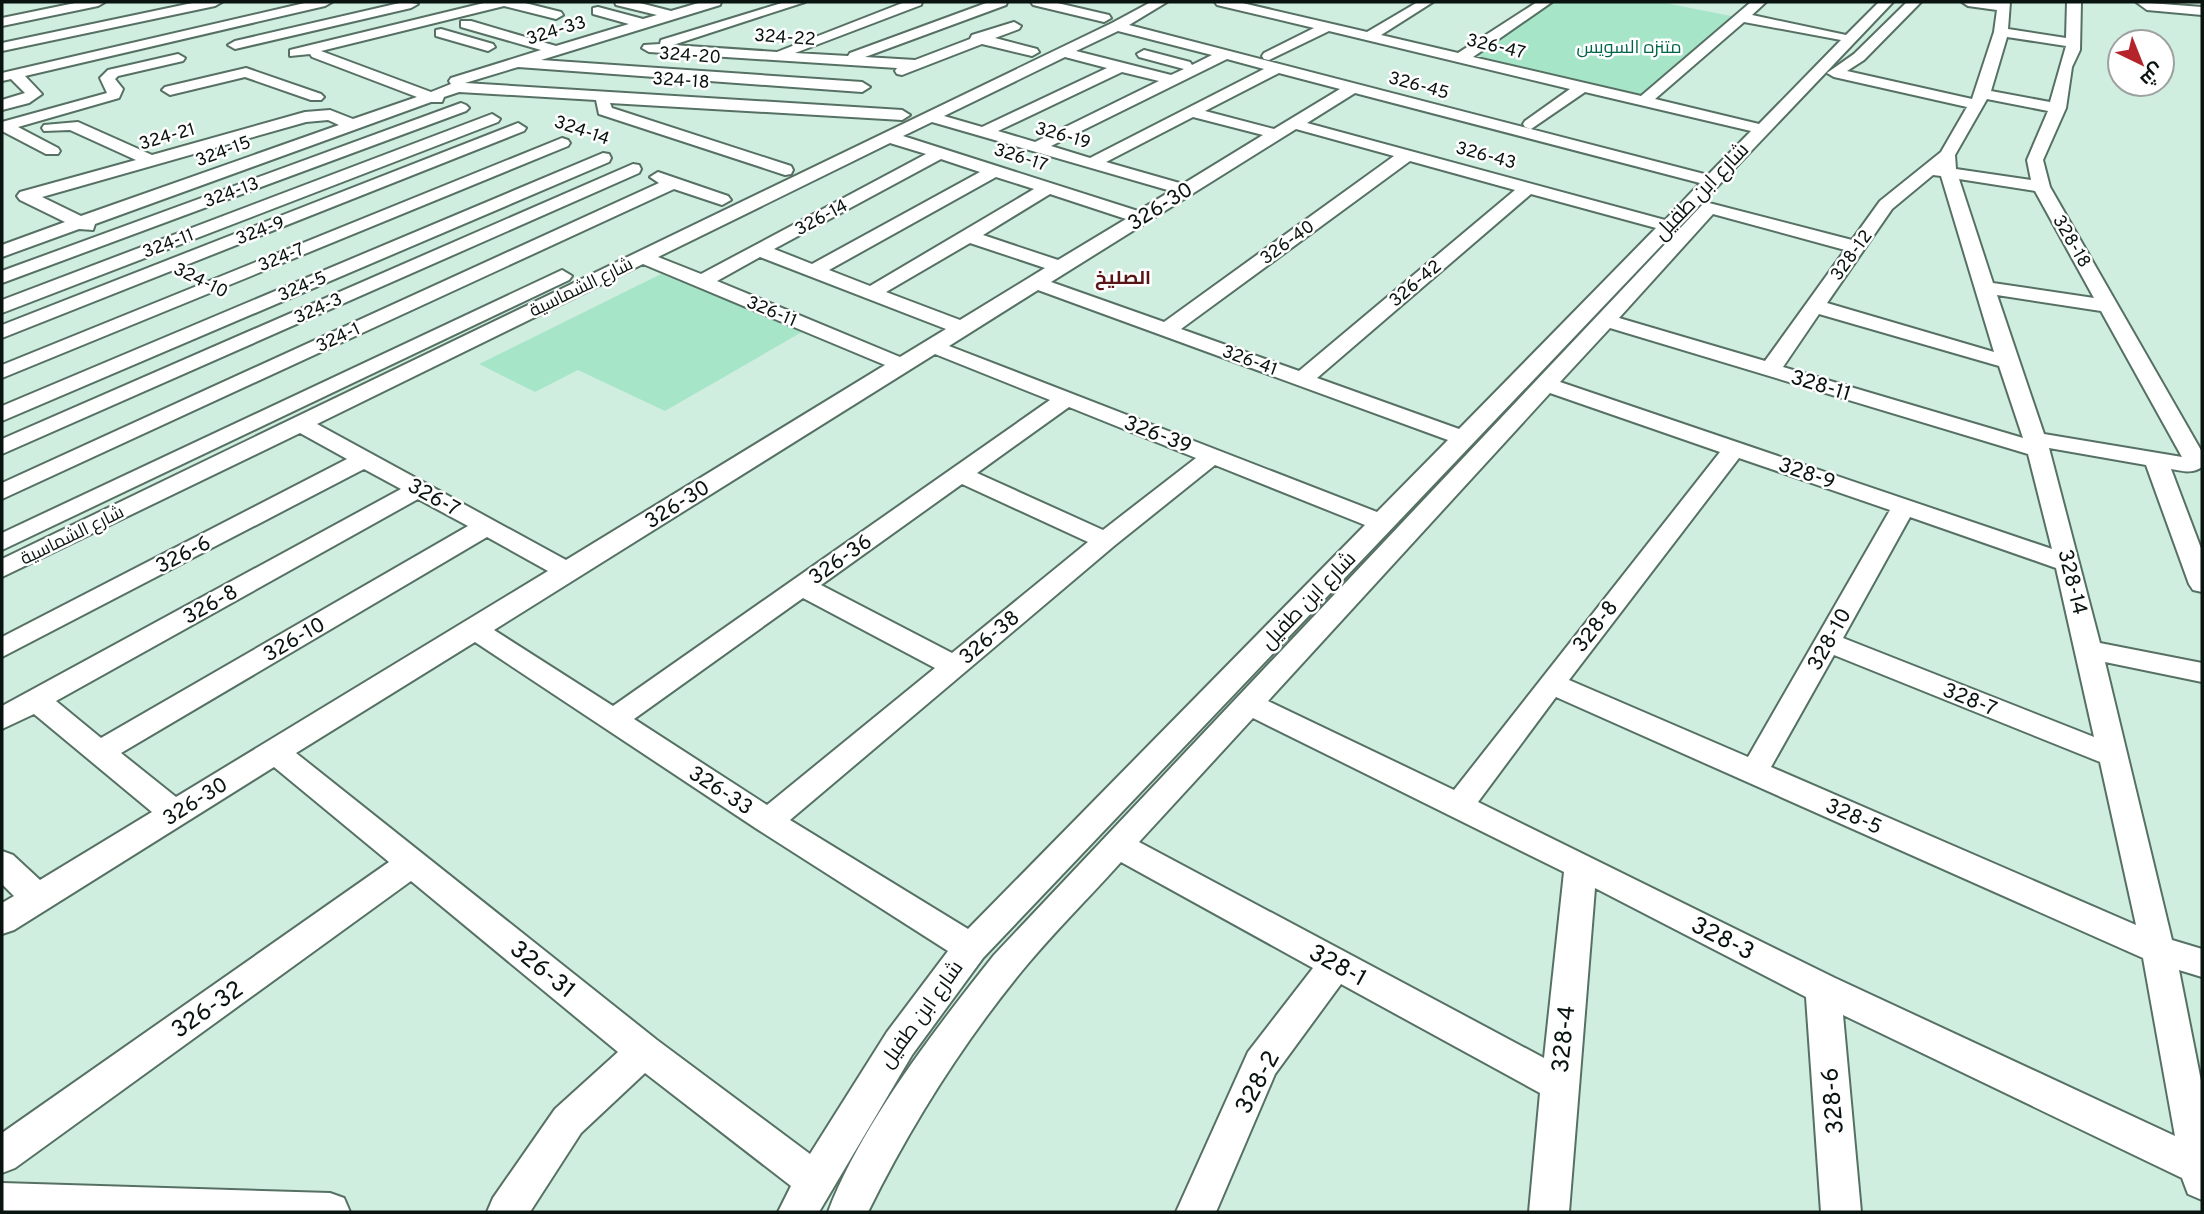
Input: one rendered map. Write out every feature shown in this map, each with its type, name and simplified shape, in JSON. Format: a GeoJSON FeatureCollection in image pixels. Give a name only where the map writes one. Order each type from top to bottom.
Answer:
{"type":"FeatureCollection","features":[{"type":"Feature","properties":{"kind":"street"},"geometry":{"type":"LineString","coordinates":[[2,22],[98,2]]}},
{"type":"Feature","properties":{"kind":"street"},"geometry":{"type":"LineString","coordinates":[[106,2],[207,81]]}},
{"type":"Feature","properties":{"kind":"street"},"geometry":{"type":"LineString","coordinates":[[2,47],[215,2]]}},
{"type":"Feature","properties":{"kind":"street"},"geometry":{"type":"LineString","coordinates":[[8,75],[326,2]]}},
{"type":"Feature","properties":{"kind":"street"},"geometry":{"type":"LineString","coordinates":[[295,53],[497,2],[556,15]]}},
{"type":"Feature","properties":{"kind":"street"},"geometry":{"type":"LineString","coordinates":[[621,2],[671,15]]}},
{"type":"Feature","properties":{"kind":"street"},"geometry":{"type":"LineString","coordinates":[[656,2],[725,24]]}},
{"type":"Feature","properties":{"kind":"street","name":"324-33"},"geometry":{"type":"LineString","coordinates":[[458,87],[454,83],[457,79],[715,2]]}},
{"type":"Feature","properties":{"kind":"street"},"geometry":{"type":"LineString","coordinates":[[588,67],[798,2]]}},
{"type":"Feature","properties":{"kind":"street"},"geometry":{"type":"LineString","coordinates":[[775,55],[916,2]]}},
{"type":"Feature","properties":{"kind":"street"},"geometry":{"type":"LineString","coordinates":[[844,60],[1001,2]]}},
{"type":"Feature","properties":{"kind":"street"},"geometry":{"type":"LineString","coordinates":[[1038,2],[1116,21]]}},
{"type":"Feature","properties":{"kind":"street","name":"شارع الشماسية"},"geometry":{"type":"LineString","coordinates":[[2,569],[1062,52],[1116,21],[1139,2]]}},
{"type":"Feature","properties":{"kind":"street","name":"شارع الشماسية"},"geometry":{"type":"LineString","coordinates":[[2,542],[1032,52],[1160,2]]}},
{"type":"Feature","properties":{"kind":"street","name":"326-47"},"geometry":{"type":"LineString","coordinates":[[1222,2],[1761,129]]}},
{"type":"Feature","properties":{"kind":"street"},"geometry":{"type":"LineString","coordinates":[[1391,2],[1422,5]]}},
{"type":"Feature","properties":{"kind":"street"},"geometry":{"type":"LineString","coordinates":[[1461,58],[1546,2]]}},
{"type":"Feature","properties":{"kind":"street"},"geometry":{"type":"LineString","coordinates":[[1644,101],[1759,2]]}},
{"type":"Feature","properties":{"kind":"street"},"geometry":{"type":"LineString","coordinates":[[1826,72],[1821,60],[1840,36],[1875,13],[1901,2]]}},
{"type":"Feature","properties":{"kind":"street"},"geometry":{"type":"LineString","coordinates":[[1826,72],[1859,57],[1914,2]]}},
{"type":"Feature","properties":{"kind":"street"},"geometry":{"type":"LineString","coordinates":[[1968,2],[2074,43]]}},
{"type":"Feature","properties":{"kind":"street","name":"328-18"},"geometry":{"type":"LineString","coordinates":[[2074,2],[2074,43],[2065,67],[2058,108],[2035,160],[2041,187],[2196,461],[2194,464]]}},
{"type":"Feature","properties":{"kind":"street"},"geometry":{"type":"LineString","coordinates":[[235,45],[409,3],[435,17]]}},
{"type":"Feature","properties":{"kind":"street"},"geometry":{"type":"LineString","coordinates":[[2145,4],[2202,11]]}},
{"type":"Feature","properties":{"kind":"street"},"geometry":{"type":"LineString","coordinates":[[2145,4],[2169,22]]}},
{"type":"Feature","properties":{"kind":"street"},"geometry":{"type":"LineString","coordinates":[[958,5],[979,10]]}},
{"type":"Feature","properties":{"kind":"street"},"geometry":{"type":"LineString","coordinates":[[1370,36],[1422,5]]}},
{"type":"Feature","properties":{"kind":"street"},"geometry":{"type":"LineString","coordinates":[[598,11],[643,24]]}},
{"type":"Feature","properties":{"kind":"street","name":"شارع ابن طفيل"},"geometry":{"type":"LineString","coordinates":[[798,1212],[859,1103],[891,1053],[971,948],[1464,438],[1545,384],[1709,208],[1875,13]]}},
{"type":"Feature","properties":{"kind":"street"},"geometry":{"type":"LineString","coordinates":[[2003,14],[1980,99],[1942,165],[2041,187]]}},
{"type":"Feature","properties":{"kind":"street"},"geometry":{"type":"LineString","coordinates":[[1741,17],[1840,36]]}},
{"type":"Feature","properties":{"kind":"street","name":"326-45"},"geometry":{"type":"LineString","coordinates":[[1116,21],[1226,54],[1273,62],[1353,87],[1705,174]]}},
{"type":"Feature","properties":{"kind":"street","name":"326-45"},"geometry":{"type":"LineString","coordinates":[[1116,21],[1531,124],[1705,174]]}},
{"type":"Feature","properties":{"kind":"street"},"geometry":{"type":"LineString","coordinates":[[466,24],[555,50]]}},
{"type":"Feature","properties":{"kind":"street"},"geometry":{"type":"LineString","coordinates":[[811,107],[1014,26]]}},
{"type":"Feature","properties":{"kind":"street"},"geometry":{"type":"LineString","coordinates":[[1093,163],[1191,112],[1329,26]]}},
{"type":"Feature","properties":{"kind":"street"},"geometry":{"type":"LineString","coordinates":[[934,27],[1032,52]]}},
{"type":"Feature","properties":{"kind":"street","name":"324-20"},"geometry":{"type":"LineString","coordinates":[[441,33],[521,60],[677,74],[873,82]]}},
{"type":"Feature","properties":{"kind":"street"},"geometry":{"type":"LineString","coordinates":[[561,34],[586,41]]}},
{"type":"Feature","properties":{"kind":"street","name":"324-22"},"geometry":{"type":"LineString","coordinates":[[637,52],[775,55],[918,65]]}},
{"type":"Feature","properties":{"kind":"street"},"geometry":{"type":"LineString","coordinates":[[1062,52],[1173,80]]}},
{"type":"Feature","properties":{"kind":"street","name":"324-14"},"geometry":{"type":"LineString","coordinates":[[317,54],[430,97],[722,200]]}},
{"type":"Feature","properties":{"kind":"street"},"geometry":{"type":"LineString","coordinates":[[1144,54],[1197,68]]}},
{"type":"Feature","properties":{"kind":"street"},"geometry":{"type":"LineString","coordinates":[[1037,147],[1226,54]]}},
{"type":"Feature","properties":{"kind":"street"},"geometry":{"type":"LineString","coordinates":[[52,151],[5,126],[102,100],[114,95],[115,89],[107,78],[113,73],[178,58]]}},
{"type":"Feature","properties":{"kind":"street"},"geometry":{"type":"LineString","coordinates":[[984,132],[1120,67]]}},
{"type":"Feature","properties":{"kind":"street"},"geometry":{"type":"LineString","coordinates":[[170,90],[246,72],[316,97]]}},
{"type":"Feature","properties":{"kind":"street"},"geometry":{"type":"LineString","coordinates":[[1826,72],[1980,99],[2058,108]]}},
{"type":"Feature","properties":{"kind":"street","name":"شارع ابن طفيل"},"geometry":{"type":"LineString","coordinates":[[848,1212],[918,1086],[949,1038],[1006,965],[1249,704],[1668,226],[1705,174],[1826,72]]}},
{"type":"Feature","properties":{"kind":"street"},"geometry":{"type":"LineString","coordinates":[[652,97],[677,74]]}},
{"type":"Feature","properties":{"kind":"street"},"geometry":{"type":"LineString","coordinates":[[2,105],[24,100],[34,94],[8,75]]}},
{"type":"Feature","properties":{"kind":"street","name":"324-18"},"geometry":{"type":"LineString","coordinates":[[458,87],[606,94],[902,115]]}},
{"type":"Feature","properties":{"kind":"street","name":"324-15"},"geometry":{"type":"LineString","coordinates":[[2,251],[458,87]]}},
{"type":"Feature","properties":{"kind":"street","name":"326-30"},"geometry":{"type":"LineString","coordinates":[[2,920],[1353,87]]}},
{"type":"Feature","properties":{"kind":"street"},"geometry":{"type":"LineString","coordinates":[[1531,124],[1582,87]]}},
{"type":"Feature","properties":{"kind":"street"},"geometry":{"type":"LineString","coordinates":[[606,94],[602,103],[605,111],[785,170]]}},
{"type":"Feature","properties":{"kind":"street","name":"324-13"},"geometry":{"type":"LineString","coordinates":[[2,277],[461,108]]}},
{"type":"Feature","properties":{"kind":"street","name":"326-43"},"geometry":{"type":"LineString","coordinates":[[1191,112],[1407,155],[1668,226]]}},
{"type":"Feature","properties":{"kind":"street"},"geometry":{"type":"LineString","coordinates":[[319,114],[330,115],[353,125]]}},
{"type":"Feature","properties":{"kind":"street","name":"324-21"},"geometry":{"type":"LineString","coordinates":[[26,196],[319,114]]}},
{"type":"Feature","properties":{"kind":"street","name":"326-19"},"geometry":{"type":"LineString","coordinates":[[930,117],[1185,190]]}},
{"type":"Feature","properties":{"kind":"street","name":"324-11"},"geometry":{"type":"LineString","coordinates":[[2,307],[492,119]]}},
{"type":"Feature","properties":{"kind":"street"},"geometry":{"type":"LineString","coordinates":[[50,128],[72,125],[152,161]]}},
{"type":"Feature","properties":{"kind":"street","name":"324-9"},"geometry":{"type":"LineString","coordinates":[[2,332],[170,265],[529,132]]}},
{"type":"Feature","properties":{"kind":"street","name":"326-17"},"geometry":{"type":"LineString","coordinates":[[889,137],[1141,218]]}},
{"type":"Feature","properties":{"kind":"street","name":"324-7"},"geometry":{"type":"LineString","coordinates":[[2,372],[562,144]]}},
{"type":"Feature","properties":{"kind":"street"},"geometry":{"type":"LineString","coordinates":[[833,147],[853,154]]}},
{"type":"Feature","properties":{"kind":"street","name":"326-14"},"geometry":{"type":"LineString","coordinates":[[702,281],[940,153]]}},
{"type":"Feature","properties":{"kind":"street","name":"326-40"},"geometry":{"type":"LineString","coordinates":[[1166,330],[1407,155]]}},
{"type":"Feature","properties":{"kind":"street","name":"324-5"},"geometry":{"type":"LineString","coordinates":[[2,415],[603,158]]}},
{"type":"Feature","properties":{"kind":"street","name":"328-12"},"geometry":{"type":"LineString","coordinates":[[1770,370],[1886,205],[1942,165]]}},
{"type":"Feature","properties":{"kind":"street","name":"328-14"},"geometry":{"type":"LineString","coordinates":[[1942,165],[2037,444],[2068,563],[2158,950],[2201,1174]]}},
{"type":"Feature","properties":{"kind":"street","name":"324-3"},"geometry":{"type":"LineString","coordinates":[[2,447],[633,169]]}},
{"type":"Feature","properties":{"kind":"street"},"geometry":{"type":"LineString","coordinates":[[813,271],[994,171]]}},
{"type":"Feature","properties":{"kind":"street","name":"324-1"},"geometry":{"type":"LineString","coordinates":[[2,492],[673,183]]}},
{"type":"Feature","properties":{"kind":"street"},"geometry":{"type":"LineString","coordinates":[[871,293],[1049,188]]}},
{"type":"Feature","properties":{"kind":"street","name":"326-42"},"geometry":{"type":"LineString","coordinates":[[1303,379],[1527,188]]}},
{"type":"Feature","properties":{"kind":"street","name":"324-10"},"geometry":{"type":"LineString","coordinates":[[26,196],[376,365]]}},
{"type":"Feature","properties":{"kind":"street"},"geometry":{"type":"LineString","coordinates":[[1709,208],[1857,247]]}},
{"type":"Feature","properties":{"kind":"street"},"geometry":{"type":"LineString","coordinates":[[968,236],[1060,267]]}},
{"type":"Feature","properties":{"kind":"street"},"geometry":{"type":"LineString","coordinates":[[759,250],[962,328]]}},
{"type":"Feature","properties":{"kind":"street","name":"326-11"},"geometry":{"type":"LineString","coordinates":[[643,257],[902,365]]}},
{"type":"Feature","properties":{"kind":"street","name":"326-41"},"geometry":{"type":"LineString","coordinates":[[1036,283],[1464,438]]}},
{"type":"Feature","properties":{"kind":"street"},"geometry":{"type":"LineString","coordinates":[[1984,287],[2109,306]]}},
{"type":"Feature","properties":{"kind":"street"},"geometry":{"type":"LineString","coordinates":[[1814,306],[2008,362]]}},
{"type":"Feature","properties":{"kind":"street","name":"328-11"},"geometry":{"type":"LineString","coordinates":[[1605,320],[1770,370],[2037,444],[2194,464]]}},
{"type":"Feature","properties":{"kind":"street","name":"326-39"},"geometry":{"type":"LineString","coordinates":[[932,346],[1383,523]]}},
{"type":"Feature","properties":{"kind":"street","name":"328-9"},"geometry":{"type":"LineString","coordinates":[[1545,384],[2068,563]]}},
{"type":"Feature","properties":{"kind":"street","name":"326-36"},"geometry":{"type":"LineString","coordinates":[[613,720],[1066,399]]}},
{"type":"Feature","properties":{"kind":"street","name":"326-7"},"geometry":{"type":"LineString","coordinates":[[300,424],[568,571]]}},
{"type":"Feature","properties":{"kind":"street","name":"328-8"},"geometry":{"type":"LineString","coordinates":[[1459,806],[1551,683],[1734,449]]}},
{"type":"Feature","properties":{"kind":"street","name":"326-38"},"geometry":{"type":"LineString","coordinates":[[768,821],[1105,541],[1213,456]]}},
{"type":"Feature","properties":{"kind":"street","name":"326-6"},"geometry":{"type":"LineString","coordinates":[[2,648],[365,460]]}},
{"type":"Feature","properties":{"kind":"street"},"geometry":{"type":"LineString","coordinates":[[2156,460],[2202,584]]}},
{"type":"Feature","properties":{"kind":"street"},"geometry":{"type":"LineString","coordinates":[[148,473],[172,486]]}},
{"type":"Feature","properties":{"kind":"street"},"geometry":{"type":"LineString","coordinates":[[961,474],[1105,541]]}},
{"type":"Feature","properties":{"kind":"street","name":"326-8"},"geometry":{"type":"LineString","coordinates":[[2,719],[418,489]]}},
{"type":"Feature","properties":{"kind":"street","name":"328-10"},"geometry":{"type":"LineString","coordinates":[[1754,772],[1904,507]]}},
{"type":"Feature","properties":{"kind":"street","name":"326-10"},"geometry":{"type":"LineString","coordinates":[[100,752],[487,526]]}},
{"type":"Feature","properties":{"kind":"street"},"geometry":{"type":"LineString","coordinates":[[801,586],[954,666]]}},
{"type":"Feature","properties":{"kind":"street","name":"326-33"},"geometry":{"type":"LineString","coordinates":[[474,629],[768,821],[971,948]]}},
{"type":"Feature","properties":{"kind":"street","name":"328-7"},"geometry":{"type":"LineString","coordinates":[[1827,642],[2113,756]]}},
{"type":"Feature","properties":{"kind":"street"},"geometry":{"type":"LineString","coordinates":[[2089,650],[2202,672]]}},
{"type":"Feature","properties":{"kind":"street","name":"328-5"},"geometry":{"type":"LineString","coordinates":[[1551,683],[2158,950],[2202,963]]}},
{"type":"Feature","properties":{"kind":"street"},"geometry":{"type":"LineString","coordinates":[[36,700],[175,814]]}},
{"type":"Feature","properties":{"kind":"street","name":"328-3"},"geometry":{"type":"LineString","coordinates":[[1249,704],[2201,1174]]}},
{"type":"Feature","properties":{"kind":"street","name":"326-31"},"geometry":{"type":"LineString","coordinates":[[275,752],[644,1051],[815,1181]]}},
{"type":"Feature","properties":{"kind":"street"},"geometry":{"type":"LineString","coordinates":[[1155,758],[1184,774]]}},
{"type":"Feature","properties":{"kind":"street","name":"328-1"},"geometry":{"type":"LineString","coordinates":[[1117,845],[1559,1085]]}},
{"type":"Feature","properties":{"kind":"street","name":"326-32"},"geometry":{"type":"LineString","coordinates":[[2,1155],[412,863]]}},
{"type":"Feature","properties":{"kind":"street"},"geometry":{"type":"LineString","coordinates":[[2,864],[37,898]]}},
{"type":"Feature","properties":{"kind":"street","name":"328-4"},"geometry":{"type":"LineString","coordinates":[[1549,1212],[1581,866]]}},
{"type":"Feature","properties":{"kind":"street","name":"328-2"},"geometry":{"type":"LineString","coordinates":[[1196,1212],[1261,1064],[1336,964]]}},
{"type":"Feature","properties":{"kind":"street","name":"328-6"},"geometry":{"type":"LineString","coordinates":[[1823,989],[1841,1212]]}},
{"type":"Feature","properties":{"kind":"street"},"geometry":{"type":"LineString","coordinates":[[507,1212],[568,1121],[644,1051]]}},
{"type":"Feature","properties":{"kind":"street"},"geometry":{"type":"LineString","coordinates":[[2,1202],[330,1212]]}},
{"type":"Feature","properties":{"kind":"green space","name":"متنزه السويس"},"geometry":{"type":"Polygon","coordinates":[[[1555,2],[1660,2],[1736,17],[1641,96],[1478,56],[1555,2]]]}},
{"type":"Feature","properties":{"kind":"green space"},"geometry":{"type":"Polygon","coordinates":[[[661,274],[802,332],[665,411],[578,370],[535,392],[479,364],[661,274]]]}},
{"type":"Feature","properties":{"kind":"district","name":"الصليخ"},"geometry":{"type":"Point","coordinates":[1123,277]}}]}
